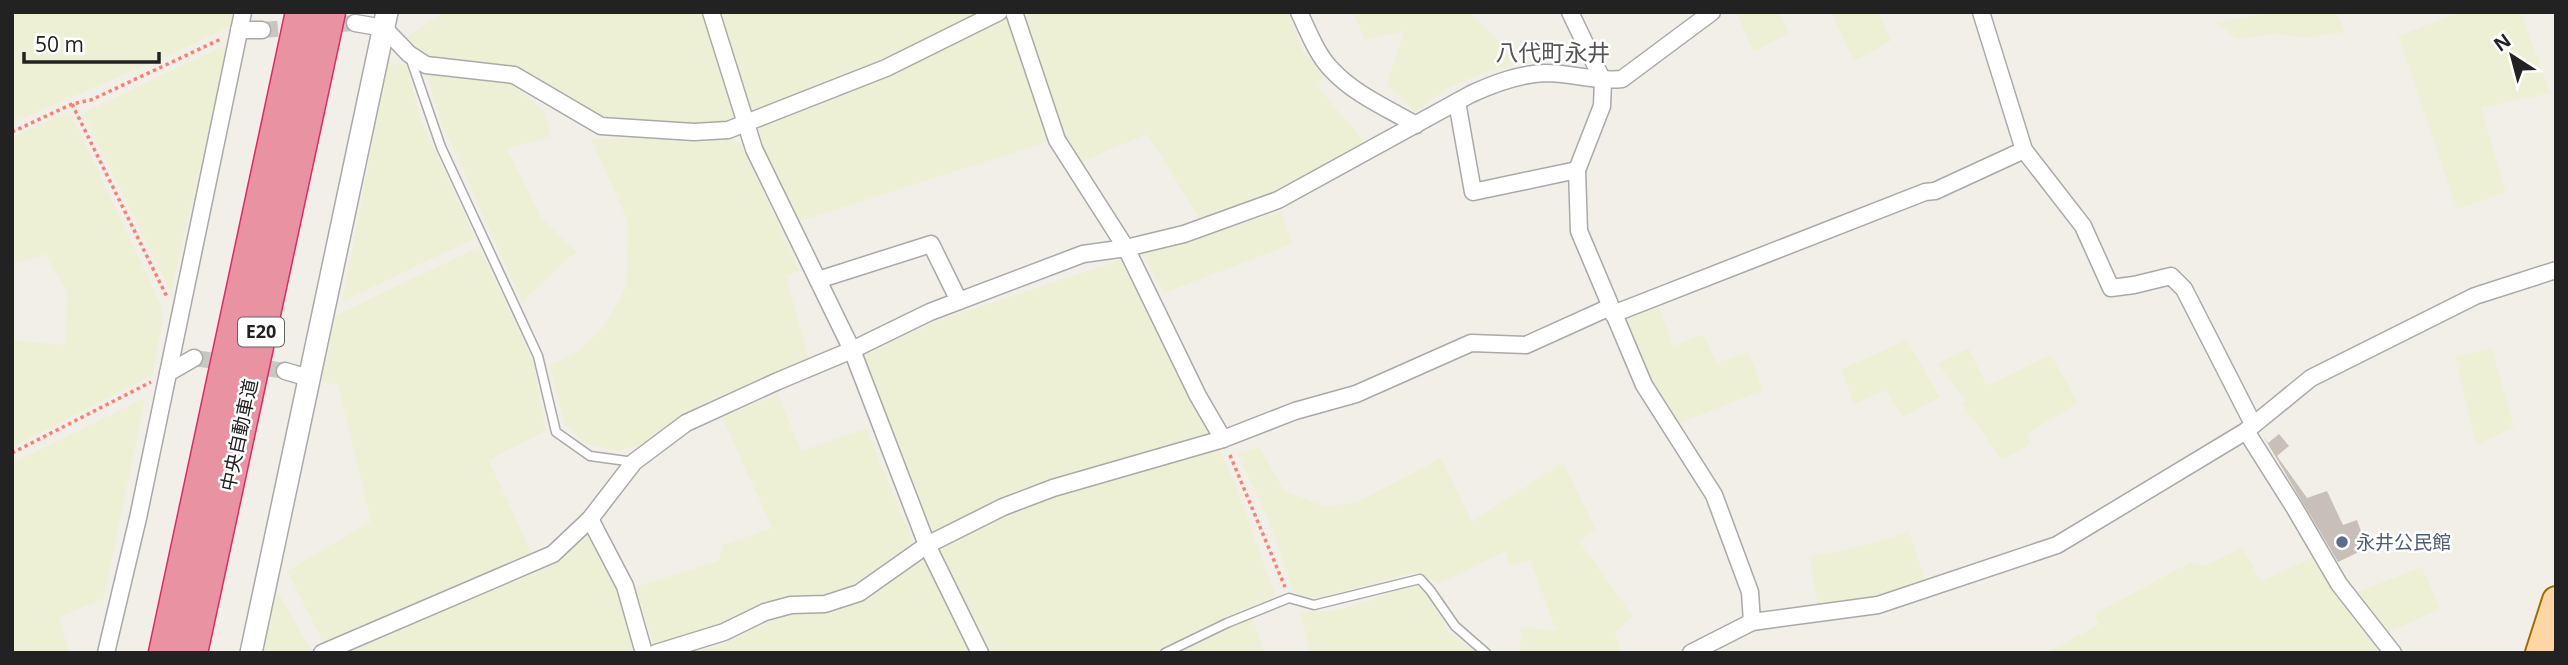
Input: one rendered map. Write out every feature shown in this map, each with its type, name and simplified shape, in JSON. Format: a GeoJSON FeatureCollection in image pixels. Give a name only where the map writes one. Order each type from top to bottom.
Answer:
{"type":"FeatureCollection","features":[{"type":"Feature","properties":{"kind":"highway","name":"中央自動車道"},"geometry":{"type":"LineString","coordinates":[[164,653],[301,12]]}},
{"type":"Feature","properties":{"kind":"highway","name":"中央自動車道"},"geometry":{"type":"LineString","coordinates":[[192,653],[343,18]]}},
{"type":"Feature","properties":{"kind":"main road"},"geometry":{"type":"LineString","coordinates":[[2539,653],[2553,616]]}},
{"type":"Feature","properties":{"kind":"street"},"geometry":{"type":"LineString","coordinates":[[106,653],[138,517],[243,12]]}},
{"type":"Feature","properties":{"kind":"street"},"geometry":{"type":"LineString","coordinates":[[711,12],[754,149],[852,350],[927,545],[980,653]]}},
{"type":"Feature","properties":{"kind":"street"},"geometry":{"type":"LineString","coordinates":[[386,20],[409,54],[426,65],[514,75],[601,126],[694,132],[728,130],[886,68],[999,12]]}},
{"type":"Feature","properties":{"kind":"street"},"geometry":{"type":"LineString","coordinates":[[1014,12],[1057,140],[1126,248],[1198,396],[1223,439]]}},
{"type":"Feature","properties":{"kind":"street"},"geometry":{"type":"LineString","coordinates":[[1299,12],[1312,41],[1332,70],[1360,92],[1416,125]]}},
{"type":"Feature","properties":{"kind":"street"},"geometry":{"type":"LineString","coordinates":[[1570,12],[1603,81],[1602,106],[1577,170],[1579,231],[1644,385],[1714,495],[1750,592],[1752,622]]}},
{"type":"Feature","properties":{"kind":"street"},"geometry":{"type":"LineString","coordinates":[[324,652],[553,554],[590,519],[634,462],[686,423],[852,350],[930,312],[1083,254],[1126,248],[1184,234],[1278,200],[1457,102],[1503,80],[1545,73],[1603,81],[1622,79],[1712,12]]}},
{"type":"Feature","properties":{"kind":"street"},"geometry":{"type":"LineString","coordinates":[[1981,12],[2024,149],[2083,226],[2111,288],[2171,276],[2184,289],[2250,428],[2294,507],[2339,584],[2393,653]]}},
{"type":"Feature","properties":{"kind":"street"},"geometry":{"type":"LineString","coordinates":[[343,18],[386,20]]}},
{"type":"Feature","properties":{"kind":"street"},"geometry":{"type":"LineString","coordinates":[[251,653],[386,20]]}},
{"type":"Feature","properties":{"kind":"street"},"geometry":{"type":"LineString","coordinates":[[239,30],[262,30]]}},
{"type":"Feature","properties":{"kind":"street"},"geometry":{"type":"LineString","coordinates":[[1457,102],[1473,192],[1577,170]]}},
{"type":"Feature","properties":{"kind":"street"},"geometry":{"type":"LineString","coordinates":[[656,653],[724,632],[765,612],[791,604],[825,604],[859,593],[927,545],[1003,507],[1054,488],[1223,439],[1295,411],[1356,394],[1471,343],[1526,345],[1925,192],[1935,191],[2024,149]]}},
{"type":"Feature","properties":{"kind":"street"},"geometry":{"type":"LineString","coordinates":[[818,280],[931,244],[959,301]]}},
{"type":"Feature","properties":{"kind":"street"},"geometry":{"type":"LineString","coordinates":[[1691,653],[1752,622],[1878,605],[2057,545],[2250,428],[2311,378],[2475,296],[2556,270]]}},
{"type":"Feature","properties":{"kind":"street"},"geometry":{"type":"LineString","coordinates":[[168,373],[194,358]]}},
{"type":"Feature","properties":{"kind":"street"},"geometry":{"type":"LineString","coordinates":[[285,371],[309,378]]}},
{"type":"Feature","properties":{"kind":"street"},"geometry":{"type":"LineString","coordinates":[[590,519],[625,586],[644,653]]}},
{"type":"Feature","properties":{"kind":"lane"},"geometry":{"type":"LineString","coordinates":[[409,54],[441,147],[538,356],[556,432],[590,456],[634,462]]}},
{"type":"Feature","properties":{"kind":"lane"},"geometry":{"type":"LineString","coordinates":[[1166,653],[1227,623],[1289,598],[1314,606],[1419,579],[1430,590],[1454,626],[1486,653]]}},
{"type":"Feature","properties":{"kind":"path"},"geometry":{"type":"LineString","coordinates":[[12,132],[72,104],[91,100],[239,30]]}},
{"type":"Feature","properties":{"kind":"path"},"geometry":{"type":"LineString","coordinates":[[72,104],[179,320]]}},
{"type":"Feature","properties":{"kind":"path"},"geometry":{"type":"LineString","coordinates":[[12,453],[168,373]]}},
{"type":"Feature","properties":{"kind":"path"},"geometry":{"type":"LineString","coordinates":[[1223,439],[1289,598]]}},
{"type":"Feature","properties":{"kind":"green space"},"geometry":{"type":"Polygon","coordinates":[[[12,12],[234,12],[231,26],[12,123],[12,12]]]}},
{"type":"Feature","properties":{"kind":"green space"},"geometry":{"type":"Polygon","coordinates":[[[444,12],[702,12],[735,120],[691,128],[603,118],[522,71],[436,60],[404,39],[444,12]]]}},
{"type":"Feature","properties":{"kind":"green space"},"geometry":{"type":"Polygon","coordinates":[[[718,12],[984,12],[897,56],[750,114],[718,12]]]}},
{"type":"Feature","properties":{"kind":"green space"},"geometry":{"type":"Polygon","coordinates":[[[1028,12],[1288,12],[1303,52],[1326,70],[1318,87],[1367,145],[1267,198],[1224,213],[1223,208],[1200,219],[1147,134],[1081,162],[1063,143],[1023,26],[1028,12]]]}},
{"type":"Feature","properties":{"kind":"green space"},"geometry":{"type":"Polygon","coordinates":[[[1353,12],[1475,12],[1472,15],[1522,64],[1490,70],[1446,89],[1415,112],[1387,84],[1404,31],[1365,40],[1353,12]]]}},
{"type":"Feature","properties":{"kind":"green space"},"geometry":{"type":"Polygon","coordinates":[[[1736,12],[1779,12],[1789,33],[1754,52],[1736,12]]]}},
{"type":"Feature","properties":{"kind":"green space"},"geometry":{"type":"Polygon","coordinates":[[[1831,12],[1878,12],[1891,41],[1854,61],[1831,12]]]}},
{"type":"Feature","properties":{"kind":"green space"},"geometry":{"type":"Polygon","coordinates":[[[2270,12],[2336,12],[2345,32],[2305,38],[2275,34],[2237,39],[2216,23],[2270,12]]]}},
{"type":"Feature","properties":{"kind":"green space"},"geometry":{"type":"Polygon","coordinates":[[[2460,12],[2521,12],[2550,93],[2481,108],[2506,192],[2457,209],[2398,36],[2460,12]]]}},
{"type":"Feature","properties":{"kind":"green space"},"geometry":{"type":"Polygon","coordinates":[[[1008,16],[1047,142],[797,222],[753,128],[886,78],[1008,16]]]}},
{"type":"Feature","properties":{"kind":"green space"},"geometry":{"type":"Polygon","coordinates":[[[229,43],[171,292],[83,113],[229,43]]]}},
{"type":"Feature","properties":{"kind":"green space"},"geometry":{"type":"Polygon","coordinates":[[[388,62],[406,64],[421,120],[475,238],[342,302],[388,62]]]}},
{"type":"Feature","properties":{"kind":"green space"},"geometry":{"type":"Polygon","coordinates":[[[426,73],[511,84],[544,111],[551,136],[507,149],[541,217],[576,252],[522,302],[439,117],[426,73]]]}},
{"type":"Feature","properties":{"kind":"green space"},"geometry":{"type":"Polygon","coordinates":[[[70,111],[162,307],[162,326],[152,375],[12,447],[12,340],[65,345],[67,292],[45,254],[12,265],[12,137],[70,111]]]}},
{"type":"Feature","properties":{"kind":"green space"},"geometry":{"type":"Polygon","coordinates":[[[729,138],[741,144],[800,271],[786,276],[809,359],[700,405],[639,445],[618,451],[584,443],[565,425],[549,366],[576,353],[605,325],[626,287],[628,222],[591,139],[729,138]]]}},
{"type":"Feature","properties":{"kind":"green space"},"geometry":{"type":"Polygon","coordinates":[[[1281,212],[1292,244],[1164,293],[1141,252],[1281,212]]]}},
{"type":"Feature","properties":{"kind":"green space"},"geometry":{"type":"Polygon","coordinates":[[[479,247],[533,361],[546,431],[489,460],[533,556],[324,644],[287,571],[371,521],[338,385],[321,381],[336,315],[479,247]]]}},
{"type":"Feature","properties":{"kind":"green space"},"geometry":{"type":"Polygon","coordinates":[[[1120,260],[1212,435],[1014,494],[934,534],[928,531],[863,355],[940,320],[1120,260]]]}},
{"type":"Feature","properties":{"kind":"green space"},"geometry":{"type":"Polygon","coordinates":[[[1658,305],[1673,346],[1703,334],[1717,363],[1749,352],[1763,390],[1678,424],[1656,392],[1624,318],[1658,305]]]}},
{"type":"Feature","properties":{"kind":"green space"},"geometry":{"type":"Polygon","coordinates":[[[1907,340],[1940,397],[1903,417],[1885,390],[1854,404],[1841,369],[1907,340]]]}},
{"type":"Feature","properties":{"kind":"green space"},"geometry":{"type":"Polygon","coordinates":[[[1969,348],[1987,386],[2051,354],[2078,403],[2027,434],[2031,443],[2002,460],[1961,403],[1965,400],[1938,364],[1969,348]]]}},
{"type":"Feature","properties":{"kind":"green space"},"geometry":{"type":"Polygon","coordinates":[[[2492,348],[2514,427],[2476,445],[2455,357],[2492,348]]]}},
{"type":"Feature","properties":{"kind":"green space"},"geometry":{"type":"Polygon","coordinates":[[[778,394],[801,451],[866,428],[913,541],[854,587],[654,646],[635,587],[718,561],[723,545],[772,528],[722,417],[778,394]]]}},
{"type":"Feature","properties":{"kind":"green space"},"geometry":{"type":"Polygon","coordinates":[[[145,398],[104,598],[59,618],[70,653],[12,653],[12,463],[145,398]]]}},
{"type":"Feature","properties":{"kind":"green space"},"geometry":{"type":"Polygon","coordinates":[[[1218,446],[1276,596],[1153,653],[989,653],[937,548],[1038,500],[1218,446]]]}},
{"type":"Feature","properties":{"kind":"green space"},"geometry":{"type":"Polygon","coordinates":[[[1259,447],[1284,490],[1325,507],[1357,502],[1441,458],[1472,522],[1563,462],[1596,530],[1579,541],[1633,616],[1615,632],[1622,653],[1520,653],[1521,628],[1556,630],[1530,560],[1510,566],[1505,551],[1438,584],[1415,572],[1322,597],[1303,597],[1293,591],[1268,519],[1237,453],[1259,447]]]}},
{"type":"Feature","properties":{"kind":"green space"},"geometry":{"type":"Polygon","coordinates":[[[1909,532],[1926,581],[1860,601],[1819,609],[1809,556],[1850,549],[1909,532]]]}},
{"type":"Feature","properties":{"kind":"green space"},"geometry":{"type":"Polygon","coordinates":[[[587,534],[610,574],[637,650],[634,653],[338,653],[556,564],[587,534]]]}},
{"type":"Feature","properties":{"kind":"green space"},"geometry":{"type":"Polygon","coordinates":[[[2243,548],[2261,582],[2313,557],[2321,572],[2379,648],[2371,653],[2044,653],[2099,625],[2094,614],[2191,562],[2202,566],[2243,548]]]}},
{"type":"Feature","properties":{"kind":"green space"},"geometry":{"type":"Polygon","coordinates":[[[924,556],[973,653],[687,653],[718,646],[785,615],[833,612],[860,602],[924,556]]]}},
{"type":"Feature","properties":{"kind":"green space"},"geometry":{"type":"Polygon","coordinates":[[[2422,567],[2440,609],[2387,633],[2354,593],[2422,567]]]}},
{"type":"Feature","properties":{"kind":"green space"},"geometry":{"type":"Polygon","coordinates":[[[1412,585],[1427,590],[1447,630],[1477,653],[1311,653],[1300,613],[1332,611],[1412,585]]]}},
{"type":"Feature","properties":{"kind":"green space"},"geometry":{"type":"Polygon","coordinates":[[[277,590],[311,650],[306,653],[262,653],[277,590]]]}},
{"type":"Feature","properties":{"kind":"green space"},"geometry":{"type":"Polygon","coordinates":[[[1252,617],[1265,653],[1177,653],[1226,629],[1252,617]]]}},
{"type":"Feature","properties":{"kind":"building"},"geometry":{"type":"Polygon","coordinates":[[[2262,434],[2268,443],[2279,434],[2289,446],[2277,456],[2307,498],[2327,491],[2343,525],[2357,520],[2367,548],[2338,562],[2262,434]]]}},
{"type":"Feature","properties":{"kind":"tunnel"},"geometry":{"type":"LineString","coordinates":[[262,30],[355,23]]}},
{"type":"Feature","properties":{"kind":"tunnel"},"geometry":{"type":"LineString","coordinates":[[194,358],[285,371]]}},
{"type":"Feature","properties":{"kind":"place","name":"永井公民館"},"geometry":{"type":"Point","coordinates":[2342,542]}},
{"type":"Feature","properties":{"kind":"district","name":"八代町永井"},"geometry":{"type":"Point","coordinates":[1553,53]}}]}
